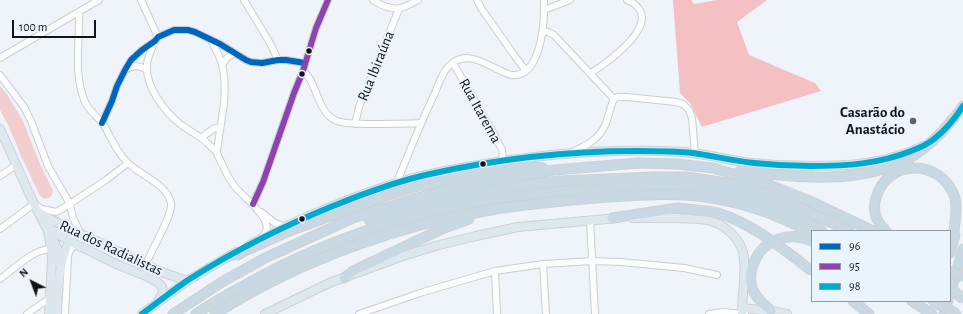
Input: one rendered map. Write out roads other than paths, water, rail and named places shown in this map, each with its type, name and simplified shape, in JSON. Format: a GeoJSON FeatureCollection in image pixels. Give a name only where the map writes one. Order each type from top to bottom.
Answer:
{"type":"FeatureCollection","features":[{"type":"Feature","properties":{"kind":"highway"},"geometry":{"type":"LineString","coordinates":[[173,314],[222,282],[265,258],[353,218],[417,198],[482,182],[554,170],[638,163],[676,164],[795,176],[842,176],[863,173],[878,170],[906,160],[917,153],[934,140],[963,106]]}},
{"type":"Feature","properties":{"kind":"highway"},"geometry":{"type":"LineString","coordinates":[[232,255],[238,255],[289,231],[414,187],[477,173],[535,167],[554,170]]}},
{"type":"Feature","properties":{"kind":"highway"},"geometry":{"type":"LineString","coordinates":[[713,168],[767,184],[810,201],[871,230]]}},
{"type":"Feature","properties":{"kind":"highway"},"geometry":{"type":"LineString","coordinates":[[885,230],[881,227],[874,213],[874,205],[879,189],[891,175],[899,171],[916,168],[924,169],[940,176],[952,190],[956,206],[953,240]]}},
{"type":"Feature","properties":{"kind":"highway"},"geometry":{"type":"LineString","coordinates":[[307,239],[407,208],[458,196],[514,186],[560,181],[652,177],[714,181],[744,187],[806,210],[847,230]]}},
{"type":"Feature","properties":{"kind":"highway"},"geometry":{"type":"LineString","coordinates":[[196,314],[260,276],[337,242],[410,218],[466,205],[506,198],[560,191],[626,186],[690,185],[710,188],[751,198],[783,210],[820,230]]}},
{"type":"Feature","properties":{"kind":"highway"},"geometry":{"type":"LineString","coordinates":[[215,314],[249,294],[290,273],[341,251],[399,231],[453,217],[496,209],[586,199],[654,194],[685,195],[711,198],[740,204],[773,214],[811,233]]}},
{"type":"Feature","properties":{"kind":"highway"},"geometry":{"type":"LineString","coordinates":[[951,249],[963,207]]}},
{"type":"Feature","properties":{"kind":"highway"},"geometry":{"type":"LineString","coordinates":[[612,218],[678,208],[718,214],[748,226],[766,237],[811,270]]}},
{"type":"Feature","properties":{"kind":"highway"},"geometry":{"type":"LineString","coordinates":[[344,278],[354,271],[444,228],[487,215],[496,209]]}},
{"type":"Feature","properties":{"kind":"highway"},"geometry":{"type":"LineString","coordinates":[[771,311],[756,296],[752,288],[750,277],[752,267],[758,254],[767,244],[779,238],[800,237],[811,241]]}},
{"type":"Feature","properties":{"kind":"highway"},"geometry":{"type":"LineString","coordinates":[[951,291],[963,249]]}},
{"type":"Feature","properties":{"kind":"highway"},"geometry":{"type":"LineString","coordinates":[[951,271],[963,277]]}},
{"type":"Feature","properties":{"kind":"highway"},"geometry":{"type":"LineString","coordinates":[[951,289],[963,299]]}},
{"type":"Feature","properties":{"kind":"highway"},"geometry":{"type":"LineString","coordinates":[[854,302],[869,314]]}},
{"type":"Feature","properties":{"kind":"highway"},"geometry":{"type":"LineString","coordinates":[[934,302],[957,314]]}},
{"type":"Feature","properties":{"kind":"highway"},"geometry":{"type":"LineString","coordinates":[[936,314],[938,302]]}},
{"type":"Feature","properties":{"kind":"highway"},"geometry":{"type":"LineString","coordinates":[[936,314],[947,302]]}},
{"type":"Feature","properties":{"kind":"highway"},"geometry":{"type":"LineString","coordinates":[[914,303],[936,314]]}},
{"type":"Feature","properties":{"kind":"main road"},"geometry":{"type":"LineString","coordinates":[[0,129],[36,207],[57,248],[61,268]]}},
{"type":"Feature","properties":{"kind":"main road"},"geometry":{"type":"LineString","coordinates":[[142,314],[187,281],[260,239],[346,200],[397,182],[430,174],[503,160],[570,153],[636,151],[695,154],[774,165],[846,166],[898,156],[934,140]]}},
{"type":"Feature","properties":{"kind":"main road","name":"Rua dos Radialistas"},"geometry":{"type":"LineString","coordinates":[[36,207],[48,218],[126,256],[187,281]]}},
{"type":"Feature","properties":{"kind":"main road"},"geometry":{"type":"LineString","coordinates":[[266,314],[329,283],[403,256],[439,245],[518,227],[612,218],[692,219],[707,220],[719,224],[729,230],[740,245],[742,252],[744,260],[743,312],[771,311],[787,314]]}},
{"type":"Feature","properties":{"kind":"main road","name":"Rua dos Radialistas"},"geometry":{"type":"LineString","coordinates":[[43,220],[53,231],[72,243],[120,266],[154,280],[163,292],[158,303]]}},
{"type":"Feature","properties":{"kind":"main road"},"geometry":{"type":"LineString","coordinates":[[48,231],[51,249],[50,298],[57,314]]}},
{"type":"Feature","properties":{"kind":"main road"},"geometry":{"type":"LineString","coordinates":[[57,314],[61,268],[65,250],[72,243],[74,238],[81,234]]}},
{"type":"Feature","properties":{"kind":"main road"},"geometry":{"type":"LineString","coordinates":[[120,266],[127,260],[126,256]]}},
{"type":"Feature","properties":{"kind":"street"},"geometry":{"type":"LineString","coordinates":[[0,58],[99,0]]}},
{"type":"Feature","properties":{"kind":"street"},"geometry":{"type":"LineString","coordinates":[[141,0],[156,39],[149,56],[147,73],[152,88],[162,105],[179,123],[201,138],[217,152],[230,180],[255,207],[275,223],[286,227]]}},
{"type":"Feature","properties":{"kind":"street"},"geometry":{"type":"LineString","coordinates":[[244,0],[270,43],[278,60]]}},
{"type":"Feature","properties":{"kind":"street"},"geometry":{"type":"LineString","coordinates":[[255,207],[306,63],[316,29],[328,0]]}},
{"type":"Feature","properties":{"kind":"street"},"geometry":{"type":"LineString","coordinates":[[373,0],[378,4],[399,9],[418,0]]}},
{"type":"Feature","properties":{"kind":"street"},"geometry":{"type":"LineString","coordinates":[[476,0],[526,71]]}},
{"type":"Feature","properties":{"kind":"street"},"geometry":{"type":"LineString","coordinates":[[397,182],[421,123],[447,67],[458,59],[469,57],[512,75],[519,75],[526,71],[535,60],[543,31],[544,0]]}},
{"type":"Feature","properties":{"kind":"street"},"geometry":{"type":"LineString","coordinates":[[544,10],[570,0]]}},
{"type":"Feature","properties":{"kind":"street"},"geometry":{"type":"LineString","coordinates":[[591,73],[615,56],[637,31],[641,22],[642,13],[636,4],[627,0]]}},
{"type":"Feature","properties":{"kind":"street","name":"Rua Ibiraúna"},"geometry":{"type":"LineString","coordinates":[[355,124],[359,107],[399,9]]}},
{"type":"Feature","properties":{"kind":"street"},"geometry":{"type":"LineString","coordinates":[[79,12],[78,64],[80,85],[86,104],[102,123],[119,152],[128,163],[162,188],[168,194],[171,202],[171,210],[146,264]]}},
{"type":"Feature","properties":{"kind":"street"},"geometry":{"type":"LineString","coordinates":[[102,123],[125,70],[131,60],[156,39],[174,30],[180,29],[195,32],[224,46],[246,60],[256,63],[278,60],[306,63]]}},
{"type":"Feature","properties":{"kind":"street"},"geometry":{"type":"LineString","coordinates":[[543,31],[554,35],[614,99]]}},
{"type":"Feature","properties":{"kind":"street"},"geometry":{"type":"LineString","coordinates":[[211,40],[222,65],[224,100],[217,152]]}},
{"type":"Feature","properties":{"kind":"street"},"geometry":{"type":"LineString","coordinates":[[222,65],[227,58],[234,53]]}},
{"type":"Feature","properties":{"kind":"street","name":"Rua Itarema"},"geometry":{"type":"LineString","coordinates":[[453,63],[494,134],[502,150],[503,160]]}},
{"type":"Feature","properties":{"kind":"street"},"geometry":{"type":"LineString","coordinates":[[125,70],[134,66],[147,70]]}},
{"type":"Feature","properties":{"kind":"street"},"geometry":{"type":"LineString","coordinates":[[303,71],[309,77],[321,106],[331,118],[339,122],[355,124],[421,123]]}},
{"type":"Feature","properties":{"kind":"street"},"geometry":{"type":"LineString","coordinates":[[0,75],[24,107],[31,121],[48,166],[70,204],[73,218],[81,234]]}},
{"type":"Feature","properties":{"kind":"street"},"geometry":{"type":"LineString","coordinates":[[570,153],[588,145],[599,135],[606,124],[614,99],[618,97],[627,97],[683,104],[689,110],[692,118],[695,154]]}},
{"type":"Feature","properties":{"kind":"street"},"geometry":{"type":"LineString","coordinates":[[201,138],[213,129],[220,127]]}},
{"type":"Feature","properties":{"kind":"street"},"geometry":{"type":"LineString","coordinates":[[0,229],[36,207],[56,212],[62,210],[128,163]]}},
{"type":"Feature","properties":{"kind":"street"},"geometry":{"type":"LineString","coordinates":[[0,176],[16,165]]}},
{"type":"Feature","properties":{"kind":"street"},"geometry":{"type":"LineString","coordinates":[[255,207],[268,227],[266,234],[260,239]]}},
{"type":"Feature","properties":{"kind":"street"},"geometry":{"type":"LineString","coordinates":[[590,220],[596,314]]}},
{"type":"Feature","properties":{"kind":"street"},"geometry":{"type":"LineString","coordinates":[[57,314],[72,243]]}},
{"type":"Feature","properties":{"kind":"street"},"geometry":{"type":"LineString","coordinates":[[0,279],[36,253],[46,249],[51,249]]}},
{"type":"Feature","properties":{"kind":"street"},"geometry":{"type":"LineString","coordinates":[[359,314],[422,292],[495,271],[543,264],[593,260],[684,268],[717,275]]}},
{"type":"Feature","properties":{"kind":"street"},"geometry":{"type":"LineString","coordinates":[[543,264],[546,314]]}},
{"type":"Feature","properties":{"kind":"street"},"geometry":{"type":"LineString","coordinates":[[495,271],[497,314]]}},
{"type":"Feature","properties":{"kind":"street"},"geometry":{"type":"LineString","coordinates":[[27,314],[50,298]]}},
{"type":"Feature","properties":{"kind":"street"},"geometry":{"type":"LineString","coordinates":[[709,314],[743,312]]}},
{"type":"Feature","properties":{"kind":"place","name":"Casarão do Anastácio"},"geometry":{"type":"Point","coordinates":[913,121]}}]}
